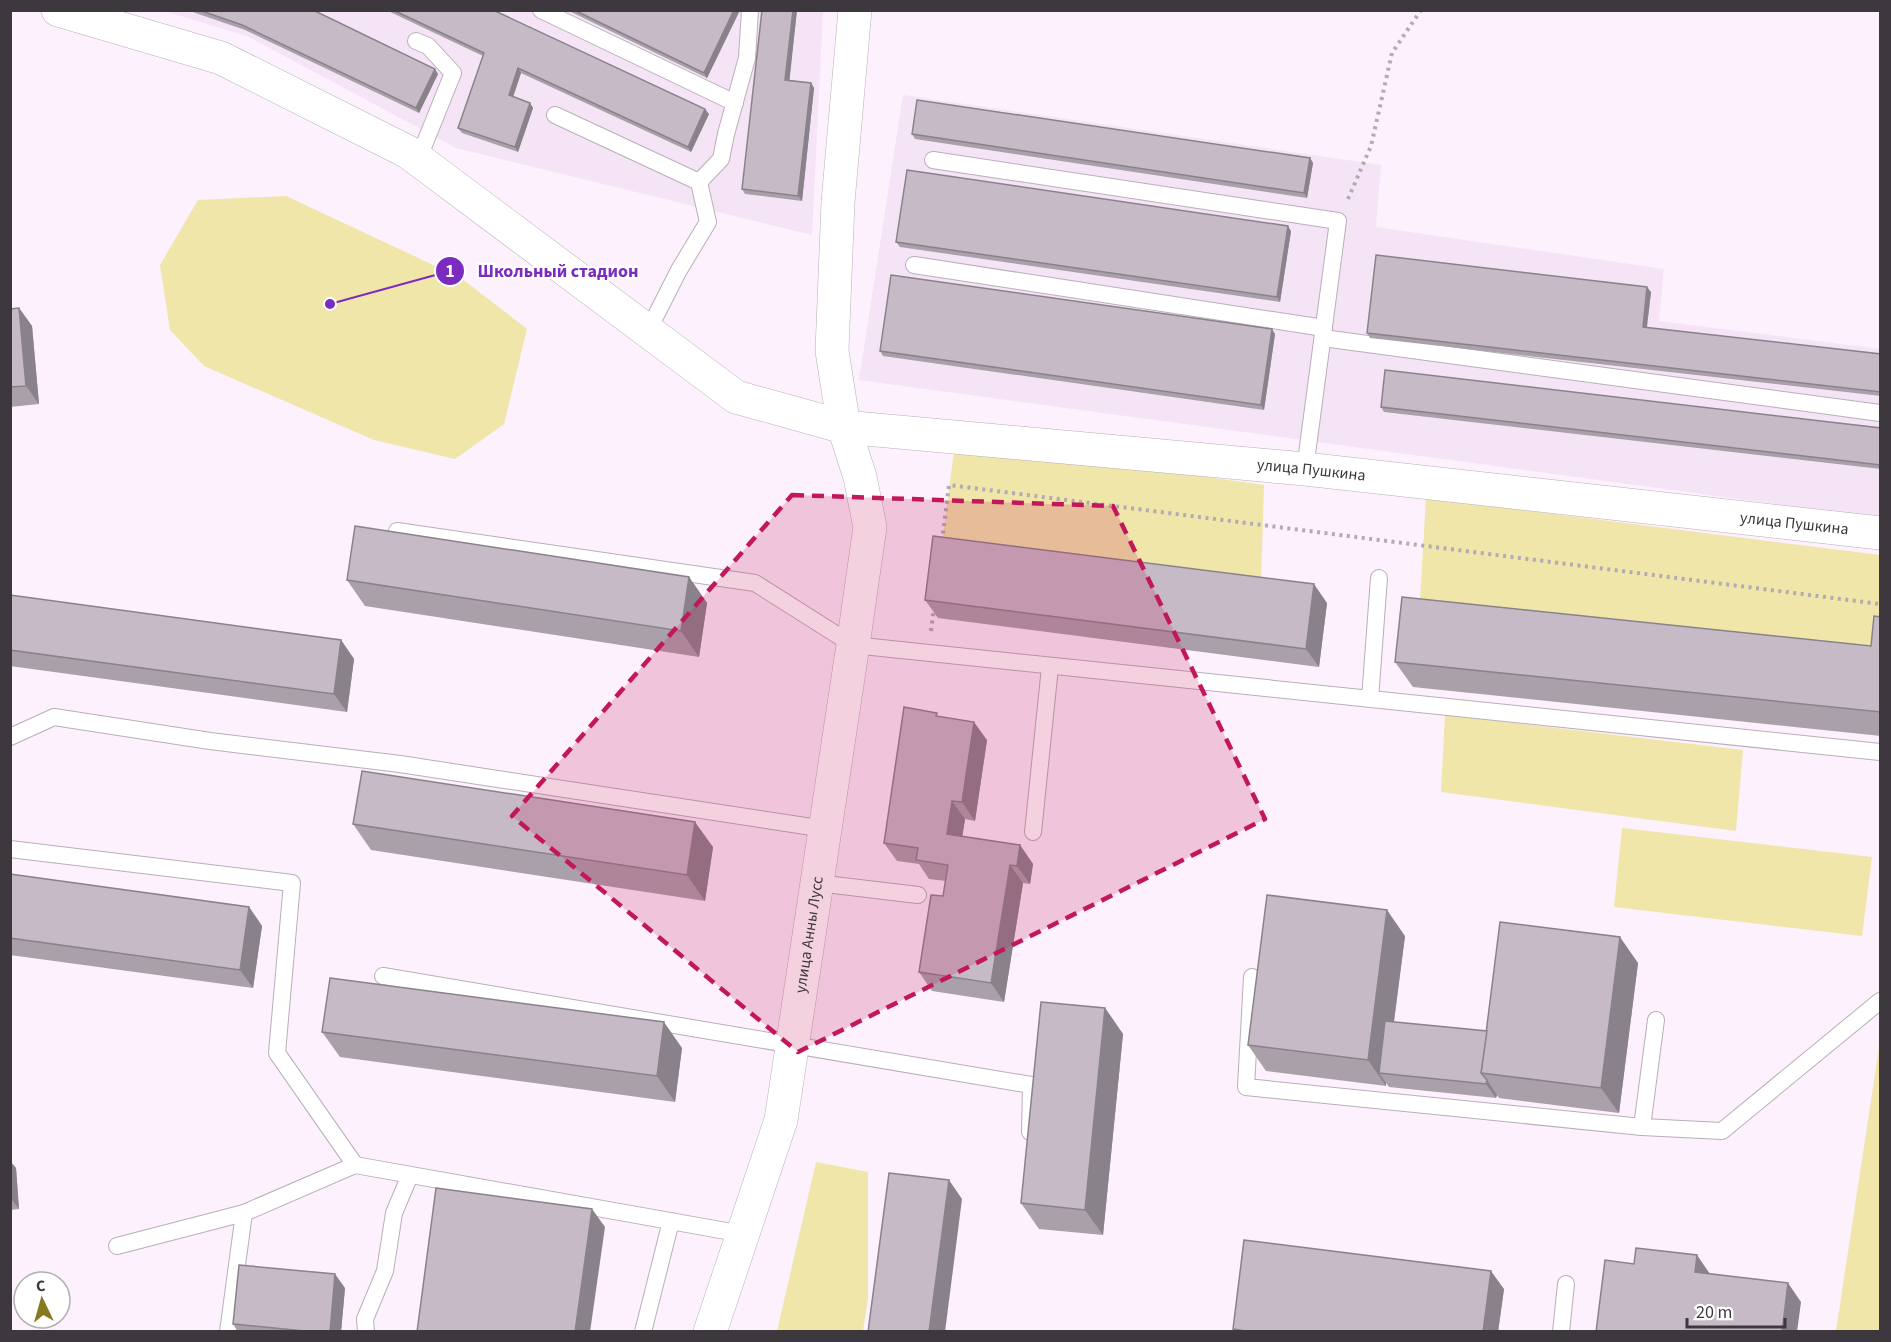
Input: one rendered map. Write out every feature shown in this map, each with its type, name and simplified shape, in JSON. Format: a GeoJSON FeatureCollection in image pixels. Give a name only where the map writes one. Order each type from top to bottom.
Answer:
{"type":"FeatureCollection","features":[{"type":"Feature","properties":{"kind":"street","name":"улица Пушкина"},"geometry":{"type":"LineString","coordinates":[[58,10],[221,58],[408,152],[736,397],[844,427],[1305,469],[1881,533]]}},
{"type":"Feature","properties":{"kind":"street"},"geometry":{"type":"LineString","coordinates":[[844,427],[832,351],[838,202],[855,10]]}},
{"type":"Feature","properties":{"kind":"street","name":"улица Анны Лусс"},"geometry":{"type":"LineString","coordinates":[[710,1332],[781,1120],[853,645],[870,527],[860,477],[844,427]]}},
{"type":"Feature","properties":{"kind":"lane"},"geometry":{"type":"LineString","coordinates":[[541,10],[735,103]]}},
{"type":"Feature","properties":{"kind":"lane"},"geometry":{"type":"LineString","coordinates":[[699,182],[721,159],[747,58],[750,10]]}},
{"type":"Feature","properties":{"kind":"lane"},"geometry":{"type":"LineString","coordinates":[[416,41],[428,46],[453,73],[418,160]]}},
{"type":"Feature","properties":{"kind":"lane"},"geometry":{"type":"LineString","coordinates":[[555,115],[699,182]]}},
{"type":"Feature","properties":{"kind":"lane"},"geometry":{"type":"LineString","coordinates":[[933,160],[1338,221],[1305,469]]}},
{"type":"Feature","properties":{"kind":"lane"},"geometry":{"type":"LineString","coordinates":[[648,331],[679,270],[708,222],[699,182]]}},
{"type":"Feature","properties":{"kind":"lane"},"geometry":{"type":"LineString","coordinates":[[914,265],[1323,333],[1881,413]]}},
{"type":"Feature","properties":{"kind":"lane"},"geometry":{"type":"LineString","coordinates":[[397,531],[755,583],[853,645],[1881,752]]}},
{"type":"Feature","properties":{"kind":"lane"},"geometry":{"type":"LineString","coordinates":[[1370,699],[1379,578]]}},
{"type":"Feature","properties":{"kind":"lane"},"geometry":{"type":"LineString","coordinates":[[1033,832],[1050,667]]}},
{"type":"Feature","properties":{"kind":"lane"},"geometry":{"type":"LineString","coordinates":[[10,737],[54,717],[221,742],[400,764],[825,829]]}},
{"type":"Feature","properties":{"kind":"lane"},"geometry":{"type":"LineString","coordinates":[[10,849],[292,883],[277,1053],[355,1165]]}},
{"type":"Feature","properties":{"kind":"lane"},"geometry":{"type":"LineString","coordinates":[[817,883],[918,895]]}},
{"type":"Feature","properties":{"kind":"lane"},"geometry":{"type":"LineString","coordinates":[[383,976],[1031,1085],[1030,1152]]}},
{"type":"Feature","properties":{"kind":"lane"},"geometry":{"type":"LineString","coordinates":[[1252,977],[1246,1087],[1642,1127],[1722,1131],[1881,1001]]}},
{"type":"Feature","properties":{"kind":"lane"},"geometry":{"type":"LineString","coordinates":[[1642,1127],[1656,1020]]}},
{"type":"Feature","properties":{"kind":"lane"},"geometry":{"type":"LineString","coordinates":[[117,1246],[244,1214],[355,1165],[743,1234]]}},
{"type":"Feature","properties":{"kind":"lane"},"geometry":{"type":"LineString","coordinates":[[366,1332],[365,1319],[385,1270],[394,1213],[410,1175]]}},
{"type":"Feature","properties":{"kind":"lane"},"geometry":{"type":"LineString","coordinates":[[228,1332],[244,1214]]}},
{"type":"Feature","properties":{"kind":"lane"},"geometry":{"type":"LineString","coordinates":[[643,1332],[671,1221]]}},
{"type":"Feature","properties":{"kind":"lane"},"geometry":{"type":"LineString","coordinates":[[1561,1332],[1566,1284]]}},
{"type":"Feature","properties":{"kind":"path"},"geometry":{"type":"LineString","coordinates":[[1338,221],[1371,146],[1392,52],[1421,10]]}},
{"type":"Feature","properties":{"kind":"path"},"geometry":{"type":"LineString","coordinates":[[941,552],[949,485],[1881,604]]}},
{"type":"Feature","properties":{"kind":"path"},"geometry":{"type":"LineString","coordinates":[[928,653],[935,597]]}},
{"type":"Feature","properties":{"kind":"highlighted area"},"geometry":{"type":"Polygon","coordinates":[[[792,495],[1113,506],[1265,819],[798,1052],[512,816],[792,495]]]}},
{"type":"Feature","properties":{"kind":"shaded area"},"geometry":{"type":"Polygon","coordinates":[[[164,11],[823,11],[812,235],[456,148],[247,36],[164,11]]]}},
{"type":"Feature","properties":{"kind":"shaded area"},"geometry":{"type":"Polygon","coordinates":[[[903,95],[1381,165],[1376,227],[1664,269],[1659,321],[1880,349],[1880,518],[859,380],[903,95]]]}},
{"type":"Feature","properties":{"kind":"shaded area"},"geometry":{"type":"Polygon","coordinates":[[[286,196],[461,278],[527,329],[504,424],[455,459],[374,440],[204,366],[170,330],[160,265],[198,200],[286,196]]]}},
{"type":"Feature","properties":{"kind":"shaded area"},"geometry":{"type":"Polygon","coordinates":[[[954,451],[1128,466],[1264,485],[1261,584],[942,543],[954,451]]]}},
{"type":"Feature","properties":{"kind":"shaded area"},"geometry":{"type":"Polygon","coordinates":[[[1426,498],[1880,555],[1880,634],[1874,664],[1420,601],[1426,498]]]}},
{"type":"Feature","properties":{"kind":"shaded area"},"geometry":{"type":"Polygon","coordinates":[[[1445,715],[1743,750],[1736,831],[1441,792],[1445,715]]]}},
{"type":"Feature","properties":{"kind":"shaded area"},"geometry":{"type":"Polygon","coordinates":[[[1622,828],[1872,857],[1862,936],[1614,907],[1622,828]]]}},
{"type":"Feature","properties":{"kind":"shaded area"},"geometry":{"type":"Polygon","coordinates":[[[1880,1041],[1880,1331],[1836,1331],[1880,1041]]]}},
{"type":"Feature","properties":{"kind":"shaded area"},"geometry":{"type":"Polygon","coordinates":[[[816,1162],[868,1172],[868,1298],[863,1331],[777,1331],[816,1162]]]}},
{"type":"Feature","properties":{"kind":"building"},"geometry":{"type":"Polygon","coordinates":[[[199,10],[313,10],[435,69],[416,108],[242,25],[199,10]]]}},
{"type":"Feature","properties":{"kind":"building"},"geometry":{"type":"Polygon","coordinates":[[[393,10],[493,10],[705,109],[688,147],[518,68],[509,95],[530,103],[515,147],[458,128],[484,53],[393,10]]]}},
{"type":"Feature","properties":{"kind":"building"},"geometry":{"type":"Polygon","coordinates":[[[574,10],[734,10],[704,73],[574,10]]]}},
{"type":"Feature","properties":{"kind":"building"},"geometry":{"type":"Polygon","coordinates":[[[762,10],[793,10],[785,80],[811,83],[798,196],[742,189],[762,10]]]}},
{"type":"Feature","properties":{"kind":"building"},"geometry":{"type":"Polygon","coordinates":[[[917,100],[1310,158],[1304,193],[912,134],[917,100]]]}},
{"type":"Feature","properties":{"kind":"building"},"geometry":{"type":"Polygon","coordinates":[[[907,170],[1288,226],[1277,297],[896,242],[907,170]]]}},
{"type":"Feature","properties":{"kind":"building"},"geometry":{"type":"Polygon","coordinates":[[[1376,255],[1647,287],[1643,327],[1881,354],[1881,392],[1367,333],[1376,255]]]}},
{"type":"Feature","properties":{"kind":"building"},"geometry":{"type":"Polygon","coordinates":[[[891,275],[1272,329],[1261,405],[880,351],[891,275]]]}},
{"type":"Feature","properties":{"kind":"building"},"geometry":{"type":"Polygon","coordinates":[[[19,308],[26,386],[10,387],[10,309],[19,308]]]}},
{"type":"Feature","properties":{"kind":"building"},"geometry":{"type":"Polygon","coordinates":[[[1385,370],[1881,428],[1881,465],[1381,407],[1385,370]]]}},
{"type":"Feature","properties":{"kind":"building"},"geometry":{"type":"Polygon","coordinates":[[[355,526],[689,577],[681,631],[347,580],[355,526]]]}},
{"type":"Feature","properties":{"kind":"building"},"geometry":{"type":"Polygon","coordinates":[[[933,536],[1314,584],[1306,649],[925,600],[933,536]]]}},
{"type":"Feature","properties":{"kind":"building"},"geometry":{"type":"Polygon","coordinates":[[[10,595],[341,640],[334,694],[10,650],[10,595]]]}},
{"type":"Feature","properties":{"kind":"building"},"geometry":{"type":"Polygon","coordinates":[[[1402,597],[1871,646],[1874,616],[1881,617],[1881,712],[1395,662],[1402,597]]]}},
{"type":"Feature","properties":{"kind":"building"},"geometry":{"type":"Polygon","coordinates":[[[904,707],[937,713],[936,716],[974,722],[962,802],[952,801],[947,834],[1020,845],[1017,866],[1010,865],[991,983],[919,972],[931,895],[943,896],[948,865],[916,860],[918,848],[884,843],[904,707]]]}},
{"type":"Feature","properties":{"kind":"building"},"geometry":{"type":"Polygon","coordinates":[[[362,771],[695,822],[687,875],[353,824],[362,771]]]}},
{"type":"Feature","properties":{"kind":"building"},"geometry":{"type":"Polygon","coordinates":[[[10,874],[249,907],[240,970],[10,938],[10,874]]]}},
{"type":"Feature","properties":{"kind":"building"},"geometry":{"type":"Polygon","coordinates":[[[1267,895],[1387,910],[1368,1060],[1248,1045],[1267,895]]]}},
{"type":"Feature","properties":{"kind":"building"},"geometry":{"type":"Polygon","coordinates":[[[1500,922],[1620,937],[1601,1088],[1481,1073],[1500,922]]]}},
{"type":"Feature","properties":{"kind":"building"},"geometry":{"type":"Polygon","coordinates":[[[330,978],[664,1022],[657,1076],[322,1032],[330,978]]]}},
{"type":"Feature","properties":{"kind":"building"},"geometry":{"type":"Polygon","coordinates":[[[1041,1002],[1105,1008],[1085,1210],[1021,1203],[1041,1002]]]}},
{"type":"Feature","properties":{"kind":"building"},"geometry":{"type":"Polygon","coordinates":[[[1385,1021],[1487,1031],[1481,1073],[1487,1080],[1486,1084],[1379,1073],[1385,1021]]]}},
{"type":"Feature","properties":{"kind":"building"},"geometry":{"type":"Polygon","coordinates":[[[889,1173],[949,1180],[929,1332],[868,1332],[889,1173]]]}},
{"type":"Feature","properties":{"kind":"building"},"geometry":{"type":"Polygon","coordinates":[[[10,1177],[12,1200],[10,1200],[10,1177]]]}},
{"type":"Feature","properties":{"kind":"building"},"geometry":{"type":"Polygon","coordinates":[[[436,1188],[592,1209],[575,1332],[417,1332],[436,1188]]]}},
{"type":"Feature","properties":{"kind":"building"},"geometry":{"type":"Polygon","coordinates":[[[1244,1240],[1491,1271],[1483,1332],[1252,1332],[1233,1329],[1244,1240]]]}},
{"type":"Feature","properties":{"kind":"building"},"geometry":{"type":"Polygon","coordinates":[[[1636,1248],[1697,1255],[1695,1272],[1788,1283],[1782,1332],[1596,1332],[1605,1260],[1634,1264],[1636,1248]]]}},
{"type":"Feature","properties":{"kind":"building"},"geometry":{"type":"Polygon","coordinates":[[[239,1265],[335,1274],[330,1332],[233,1324],[239,1265]]]}},
{"type":"Feature","properties":{"kind":"place","name":"Школьный стадион"},"geometry":{"type":"Point","coordinates":[330,304]}}]}
